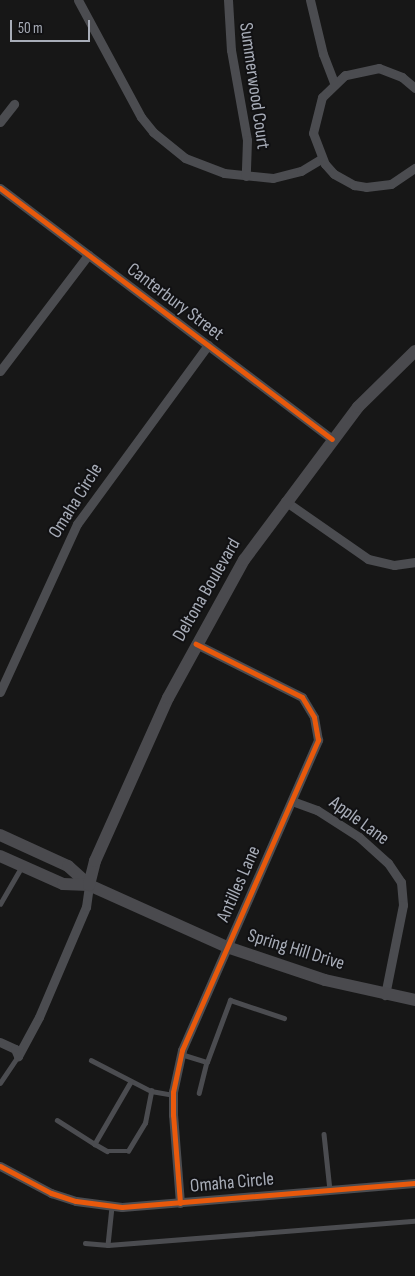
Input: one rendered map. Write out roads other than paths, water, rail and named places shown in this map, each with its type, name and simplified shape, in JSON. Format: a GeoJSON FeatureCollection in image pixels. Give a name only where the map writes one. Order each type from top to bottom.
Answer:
{"type":"FeatureCollection","features":[{"type":"Feature","properties":{"kind":"main road","name":"Deltona Boulevard"},"geometry":{"type":"LineString","coordinates":[[89,885],[99,852],[196,644],[244,560],[285,501],[332,439],[383,380],[415,351]]}},
{"type":"Feature","properties":{"kind":"main road","name":"Spring Hill Drive"},"geometry":{"type":"LineString","coordinates":[[0,835],[68,866],[89,885],[227,947],[317,978],[385,995],[415,1000]]}},
{"type":"Feature","properties":{"kind":"main road","name":"Spring Hill Drive"},"geometry":{"type":"LineString","coordinates":[[0,856],[63,884],[89,885]]}},
{"type":"Feature","properties":{"kind":"street"},"geometry":{"type":"LineString","coordinates":[[78,0],[126,92],[153,132],[185,158],[204,167],[246,176],[288,176],[321,159]]}},
{"type":"Feature","properties":{"kind":"street","name":"Summerwood Court"},"geometry":{"type":"LineString","coordinates":[[228,0],[231,50],[247,140],[246,176]]}},
{"type":"Feature","properties":{"kind":"street"},"geometry":{"type":"LineString","coordinates":[[310,0],[323,54],[334,83]]}},
{"type":"Feature","properties":{"kind":"street"},"geometry":{"type":"LineString","coordinates":[[413,82],[390,71],[373,68],[356,70],[334,83],[322,97],[314,121],[316,146],[321,159],[344,181],[366,187],[391,184],[415,168]]}},
{"type":"Feature","properties":{"kind":"street"},"geometry":{"type":"LineString","coordinates":[[0,122],[14,104]]}},
{"type":"Feature","properties":{"kind":"street","name":"Canterbury Street"},"geometry":{"type":"LineString","coordinates":[[0,188],[332,439]]}},
{"type":"Feature","properties":{"kind":"street"},"geometry":{"type":"LineString","coordinates":[[0,372],[88,254]]}},
{"type":"Feature","properties":{"kind":"street","name":"Omaha Circle"},"geometry":{"type":"LineString","coordinates":[[0,692],[77,524],[208,346]]}},
{"type":"Feature","properties":{"kind":"street"},"geometry":{"type":"LineString","coordinates":[[285,501],[368,559],[394,564],[415,562]]}},
{"type":"Feature","properties":{"kind":"street","name":"Antilles Lane"},"geometry":{"type":"LineString","coordinates":[[180,1203],[173,1095],[181,1054],[318,740],[310,708],[293,690],[196,644]]}},
{"type":"Feature","properties":{"kind":"street","name":"Apple Lane"},"geometry":{"type":"LineString","coordinates":[[292,801],[317,810],[359,837],[388,863],[401,882],[404,905],[385,995]]}},
{"type":"Feature","properties":{"kind":"street"},"geometry":{"type":"LineString","coordinates":[[18,1056],[39,1017],[86,906],[89,885]]}},
{"type":"Feature","properties":{"kind":"street"},"geometry":{"type":"LineString","coordinates":[[0,1042],[16,1049],[18,1056]]}},
{"type":"Feature","properties":{"kind":"street","name":"Omaha Circle"},"geometry":{"type":"LineString","coordinates":[[0,1166],[51,1193],[76,1201],[112,1206],[180,1203],[415,1183]]}},
{"type":"Feature","properties":{"kind":"lane"},"geometry":{"type":"LineString","coordinates":[[0,904],[22,865]]}},
{"type":"Feature","properties":{"kind":"lane"},"geometry":{"type":"LineString","coordinates":[[199,1093],[207,1062],[230,1000],[284,1018]]}},
{"type":"Feature","properties":{"kind":"lane"},"geometry":{"type":"LineString","coordinates":[[181,1054],[207,1062]]}},
{"type":"Feature","properties":{"kind":"lane"},"geometry":{"type":"LineString","coordinates":[[0,1084],[18,1056]]}},
{"type":"Feature","properties":{"kind":"lane"},"geometry":{"type":"LineString","coordinates":[[91,1060],[151,1091],[173,1095]]}},
{"type":"Feature","properties":{"kind":"lane"},"geometry":{"type":"LineString","coordinates":[[95,1144],[131,1082]]}},
{"type":"Feature","properties":{"kind":"lane"},"geometry":{"type":"LineString","coordinates":[[57,1120],[107,1151],[128,1151],[145,1123],[151,1091]]}},
{"type":"Feature","properties":{"kind":"lane"},"geometry":{"type":"LineString","coordinates":[[324,1134],[330,1190]]}},
{"type":"Feature","properties":{"kind":"lane"},"geometry":{"type":"LineString","coordinates":[[108,1245],[112,1206]]}},
{"type":"Feature","properties":{"kind":"lane"},"geometry":{"type":"LineString","coordinates":[[85,1243],[108,1245],[415,1220]]}}]}
